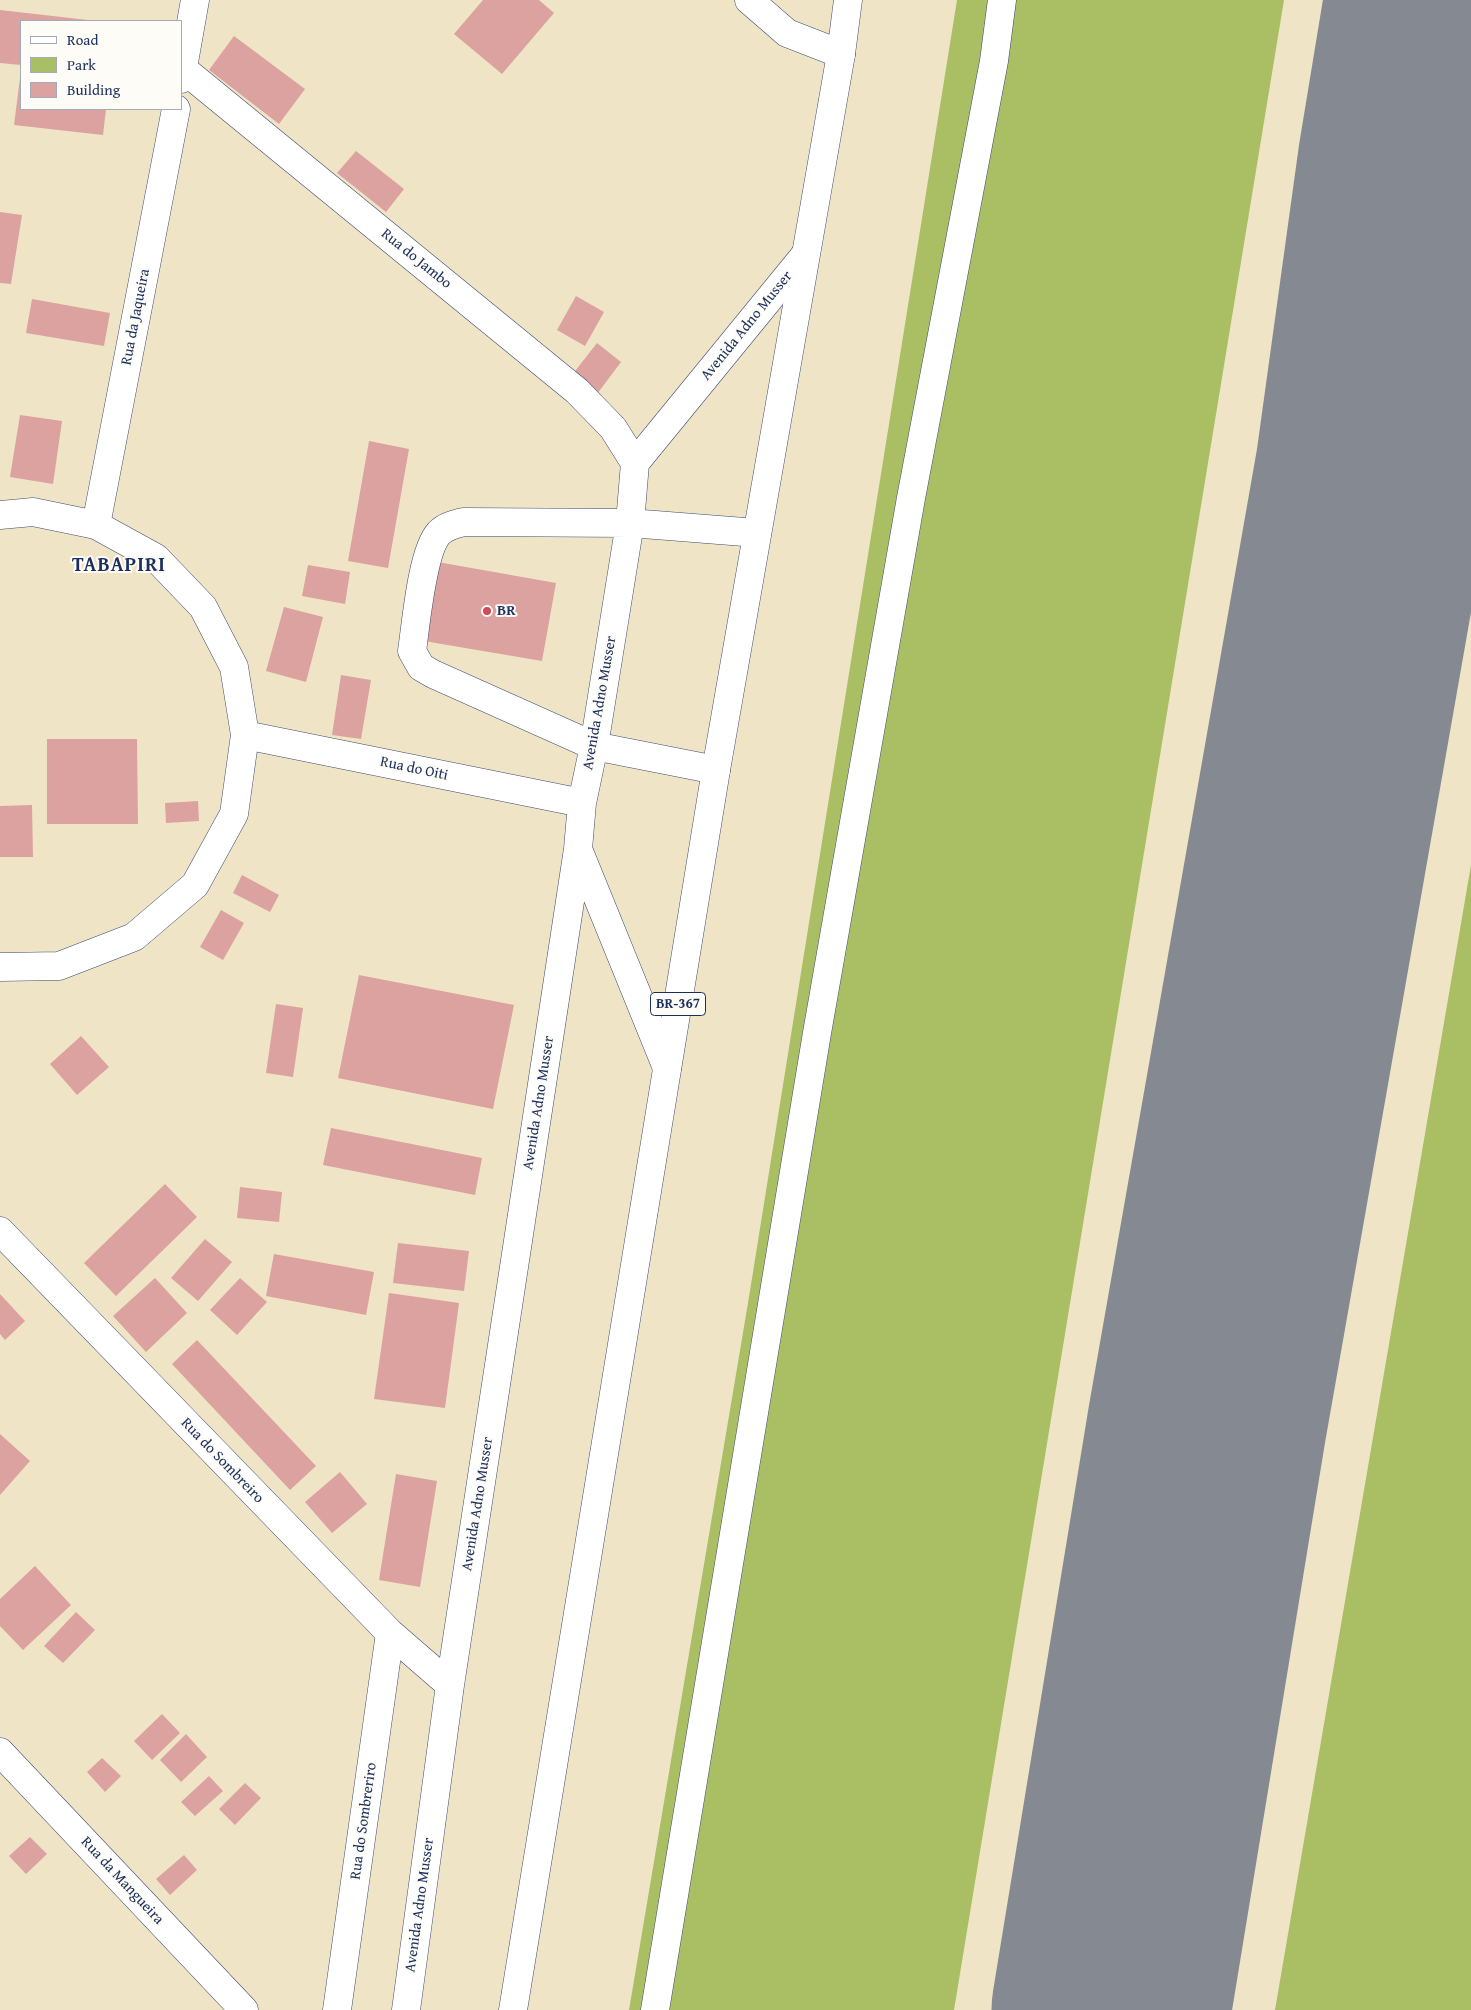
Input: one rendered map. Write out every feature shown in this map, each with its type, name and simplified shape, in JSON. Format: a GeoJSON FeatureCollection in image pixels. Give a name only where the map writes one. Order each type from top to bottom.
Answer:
{"type":"FeatureCollection","features":[{"type":"Feature","properties":{"kind":"street"},"geometry":{"type":"LineString","coordinates":[[182,74],[195,0]]}},
{"type":"Feature","properties":{"kind":"street"},"geometry":{"type":"LineString","coordinates":[[749,0],[787,33],[841,54]]}},
{"type":"Feature","properties":{"kind":"street","name":"BR-367"},"geometry":{"type":"LineString","coordinates":[[513,2010],[716,770],[841,54],[848,0]]}},
{"type":"Feature","properties":{"kind":"street"},"geometry":{"type":"LineString","coordinates":[[655,2010],[817,1033],[911,498],[994,61],[1002,0]]}},
{"type":"Feature","properties":{"kind":"street","name":"Rua do Jambo"},"geometry":{"type":"LineString","coordinates":[[182,74],[578,391],[613,428],[635,463]]}},
{"type":"Feature","properties":{"kind":"street","name":"Rua da Jaqueira"},"geometry":{"type":"LineString","coordinates":[[96,525],[176,110]]}},
{"type":"Feature","properties":{"kind":"street","name":"Avenida Adno Musser"},"geometry":{"type":"LineString","coordinates":[[406,2010],[450,1685],[578,849],[582,803],[594,746],[630,524],[635,463],[805,255]]}},
{"type":"Feature","properties":{"kind":"street"},"geometry":{"type":"LineString","coordinates":[[0,515],[33,512],[96,525],[156,558],[203,607],[234,667],[246,734],[234,814],[195,885],[134,937],[59,966],[0,967]]}},
{"type":"Feature","properties":{"kind":"street"},"geometry":{"type":"LineString","coordinates":[[716,770],[594,746],[421,667],[412,651],[428,551],[438,534],[447,527],[464,522],[630,524],[757,533]]}},
{"type":"Feature","properties":{"kind":"street","name":"Rua do Oiti"},"geometry":{"type":"LineString","coordinates":[[246,734],[582,803]]}},
{"type":"Feature","properties":{"kind":"street"},"geometry":{"type":"LineString","coordinates":[[578,849],[667,1068]]}},
{"type":"Feature","properties":{"kind":"street","name":"Rua do Sombreiro"},"geometry":{"type":"LineString","coordinates":[[0,1231],[390,1633],[450,1685]]}},
{"type":"Feature","properties":{"kind":"street","name":"Rua do Sombreriro"},"geometry":{"type":"LineString","coordinates":[[337,2010],[390,1633]]}},
{"type":"Feature","properties":{"kind":"street","name":"Rua da Mangueira"},"geometry":{"type":"LineString","coordinates":[[0,1752],[244,2010]]}},
{"type":"Feature","properties":{"kind":"green space"},"geometry":{"type":"Polygon","coordinates":[[[957,0],[1284,0],[954,2010],[629,2010],[749,1297],[957,0]]]}},
{"type":"Feature","properties":{"kind":"green space"},"geometry":{"type":"Polygon","coordinates":[[[1471,865],[1471,2010],[1275,2010],[1471,865]]]}},
{"type":"Feature","properties":{"kind":"building"},"geometry":{"type":"Polygon","coordinates":[[[483,0],[539,0],[554,13],[502,74],[454,34],[483,0]]]}},
{"type":"Feature","properties":{"kind":"building"},"geometry":{"type":"Polygon","coordinates":[[[0,10],[88,20],[20,20],[20,65],[0,63],[0,10]]]}},
{"type":"Feature","properties":{"kind":"building"},"geometry":{"type":"Polygon","coordinates":[[[234,36],[305,89],[279,124],[209,70],[234,36]]]}},
{"type":"Feature","properties":{"kind":"building"},"geometry":{"type":"Polygon","coordinates":[[[20,78],[20,110],[106,110],[103,135],[14,125],[20,78]]]}},
{"type":"Feature","properties":{"kind":"building"},"geometry":{"type":"Polygon","coordinates":[[[356,151],[404,189],[386,212],[337,173],[356,151]]]}},
{"type":"Feature","properties":{"kind":"building"},"geometry":{"type":"Polygon","coordinates":[[[0,212],[22,215],[11,284],[0,283],[0,212]]]}},
{"type":"Feature","properties":{"kind":"building"},"geometry":{"type":"Polygon","coordinates":[[[576,296],[604,312],[585,346],[557,330],[576,296]]]}},
{"type":"Feature","properties":{"kind":"building"},"geometry":{"type":"Polygon","coordinates":[[[32,299],[110,313],[104,346],[26,333],[32,299]]]}},
{"type":"Feature","properties":{"kind":"building"},"geometry":{"type":"Polygon","coordinates":[[[597,343],[621,362],[597,394],[572,375],[597,343]]]}},
{"type":"Feature","properties":{"kind":"building"},"geometry":{"type":"Polygon","coordinates":[[[20,415],[62,421],[53,484],[10,477],[20,415]]]}},
{"type":"Feature","properties":{"kind":"building"},"geometry":{"type":"Polygon","coordinates":[[[369,441],[409,449],[388,568],[348,561],[369,441]]]}},
{"type":"Feature","properties":{"kind":"building","name":"BR"},"geometry":{"type":"Polygon","coordinates":[[[432,561],[556,583],[542,661],[418,640],[432,561]]]}},
{"type":"Feature","properties":{"kind":"building"},"geometry":{"type":"Polygon","coordinates":[[[308,565],[350,572],[345,604],[302,596],[308,565]]]}},
{"type":"Feature","properties":{"kind":"building"},"geometry":{"type":"Polygon","coordinates":[[[284,607],[323,617],[306,682],[266,671],[284,607]]]}},
{"type":"Feature","properties":{"kind":"building"},"geometry":{"type":"Polygon","coordinates":[[[341,675],[371,680],[361,739],[332,735],[341,675]]]}},
{"type":"Feature","properties":{"kind":"building"},"geometry":{"type":"Polygon","coordinates":[[[47,739],[137,739],[138,824],[47,824],[47,739]]]}},
{"type":"Feature","properties":{"kind":"building"},"geometry":{"type":"Polygon","coordinates":[[[198,801],[199,821],[166,823],[165,803],[198,801]]]}},
{"type":"Feature","properties":{"kind":"building"},"geometry":{"type":"Polygon","coordinates":[[[32,805],[33,857],[0,857],[0,806],[32,805]]]}},
{"type":"Feature","properties":{"kind":"building"},"geometry":{"type":"Polygon","coordinates":[[[242,875],[279,895],[270,912],[233,893],[242,875]]]}},
{"type":"Feature","properties":{"kind":"building"},"geometry":{"type":"Polygon","coordinates":[[[221,910],[244,923],[223,960],[200,947],[221,910]]]}},
{"type":"Feature","properties":{"kind":"building"},"geometry":{"type":"Polygon","coordinates":[[[359,975],[514,1005],[493,1109],[338,1078],[359,975]]]}},
{"type":"Feature","properties":{"kind":"building"},"geometry":{"type":"Polygon","coordinates":[[[276,1004],[303,1008],[293,1077],[266,1073],[276,1004]]]}},
{"type":"Feature","properties":{"kind":"building"},"geometry":{"type":"Polygon","coordinates":[[[81,1036],[109,1067],[77,1095],[50,1064],[81,1036]]]}},
{"type":"Feature","properties":{"kind":"building"},"geometry":{"type":"Polygon","coordinates":[[[331,1128],[482,1158],[475,1195],[323,1165],[331,1128]]]}},
{"type":"Feature","properties":{"kind":"building"},"geometry":{"type":"Polygon","coordinates":[[[165,1184],[197,1217],[116,1296],[84,1263],[165,1184]]]}},
{"type":"Feature","properties":{"kind":"building"},"geometry":{"type":"Polygon","coordinates":[[[240,1187],[282,1192],[279,1222],[237,1218],[240,1187]]]}},
{"type":"Feature","properties":{"kind":"building"},"geometry":{"type":"Polygon","coordinates":[[[205,1239],[232,1262],[198,1301],[171,1278],[205,1239]]]}},
{"type":"Feature","properties":{"kind":"building"},"geometry":{"type":"Polygon","coordinates":[[[398,1243],[469,1251],[464,1291],[393,1283],[398,1243]]]}},
{"type":"Feature","properties":{"kind":"building"},"geometry":{"type":"Polygon","coordinates":[[[274,1254],[374,1272],[366,1315],[266,1296],[274,1254]]]}},
{"type":"Feature","properties":{"kind":"building"},"geometry":{"type":"Polygon","coordinates":[[[155,1278],[187,1313],[146,1352],[113,1316],[155,1278]]]}},
{"type":"Feature","properties":{"kind":"building"},"geometry":{"type":"Polygon","coordinates":[[[240,1278],[267,1302],[237,1335],[210,1310],[240,1278]]]}},
{"type":"Feature","properties":{"kind":"building"},"geometry":{"type":"Polygon","coordinates":[[[389,1293],[459,1303],[445,1408],[374,1399],[389,1293]]]}},
{"type":"Feature","properties":{"kind":"building"},"geometry":{"type":"Polygon","coordinates":[[[0,1294],[25,1321],[5,1340],[0,1334],[0,1294]]]}},
{"type":"Feature","properties":{"kind":"building"},"geometry":{"type":"Polygon","coordinates":[[[197,1340],[316,1466],[290,1490],[172,1364],[197,1340]]]}},
{"type":"Feature","properties":{"kind":"building"},"geometry":{"type":"Polygon","coordinates":[[[0,1434],[30,1461],[0,1495],[0,1434]]]}},
{"type":"Feature","properties":{"kind":"building"},"geometry":{"type":"Polygon","coordinates":[[[340,1472],[367,1504],[332,1533],[305,1502],[340,1472]]]}},
{"type":"Feature","properties":{"kind":"building"},"geometry":{"type":"Polygon","coordinates":[[[396,1474],[437,1481],[420,1587],[379,1580],[396,1474]]]}},
{"type":"Feature","properties":{"kind":"building"},"geometry":{"type":"Polygon","coordinates":[[[35,1566],[71,1605],[23,1650],[0,1626],[0,1599],[35,1566]]]}},
{"type":"Feature","properties":{"kind":"building"},"geometry":{"type":"Polygon","coordinates":[[[76,1612],[95,1630],[63,1663],[44,1646],[76,1612]]]}},
{"type":"Feature","properties":{"kind":"building"},"geometry":{"type":"Polygon","coordinates":[[[162,1714],[180,1733],[152,1760],[134,1741],[162,1714]]]}},
{"type":"Feature","properties":{"kind":"building"},"geometry":{"type":"Polygon","coordinates":[[[186,1734],[207,1757],[181,1782],[160,1760],[186,1734]]]}},
{"type":"Feature","properties":{"kind":"building"},"geometry":{"type":"Polygon","coordinates":[[[102,1758],[121,1776],[105,1792],[87,1772],[102,1758]]]}},
{"type":"Feature","properties":{"kind":"building"},"geometry":{"type":"Polygon","coordinates":[[[209,1776],[223,1791],[195,1816],[181,1802],[209,1776]]]}},
{"type":"Feature","properties":{"kind":"building"},"geometry":{"type":"Polygon","coordinates":[[[245,1783],[261,1798],[235,1825],[219,1809],[245,1783]]]}},
{"type":"Feature","properties":{"kind":"building"},"geometry":{"type":"Polygon","coordinates":[[[30,1837],[47,1854],[26,1874],[9,1856],[30,1837]]]}},
{"type":"Feature","properties":{"kind":"building"},"geometry":{"type":"Polygon","coordinates":[[[184,1855],[197,1870],[170,1895],[156,1879],[184,1855]]]}},
{"type":"Feature","properties":{"kind":"taxiway"},"geometry":{"type":"LineString","coordinates":[[1417,164],[1421,211],[1427,236],[1443,266],[1471,300]]}},
{"type":"Feature","properties":{"kind":"taxiway"},"geometry":{"type":"LineString","coordinates":[[1375,468],[1389,424],[1395,412],[1412,389],[1434,371],[1471,352]]}},
{"type":"Feature","properties":{"kind":"runway"},"geometry":{"type":"LineString","coordinates":[[1111,2010],[1207,1424],[1375,468],[1417,164],[1444,0]]}},
{"type":"Feature","properties":{"kind":"place","name":"BR"},"geometry":{"type":"Point","coordinates":[487,611]}},
{"type":"Feature","properties":{"kind":"district","name":"TABAPIRI"},"geometry":{"type":"Point","coordinates":[119,566]}}]}
